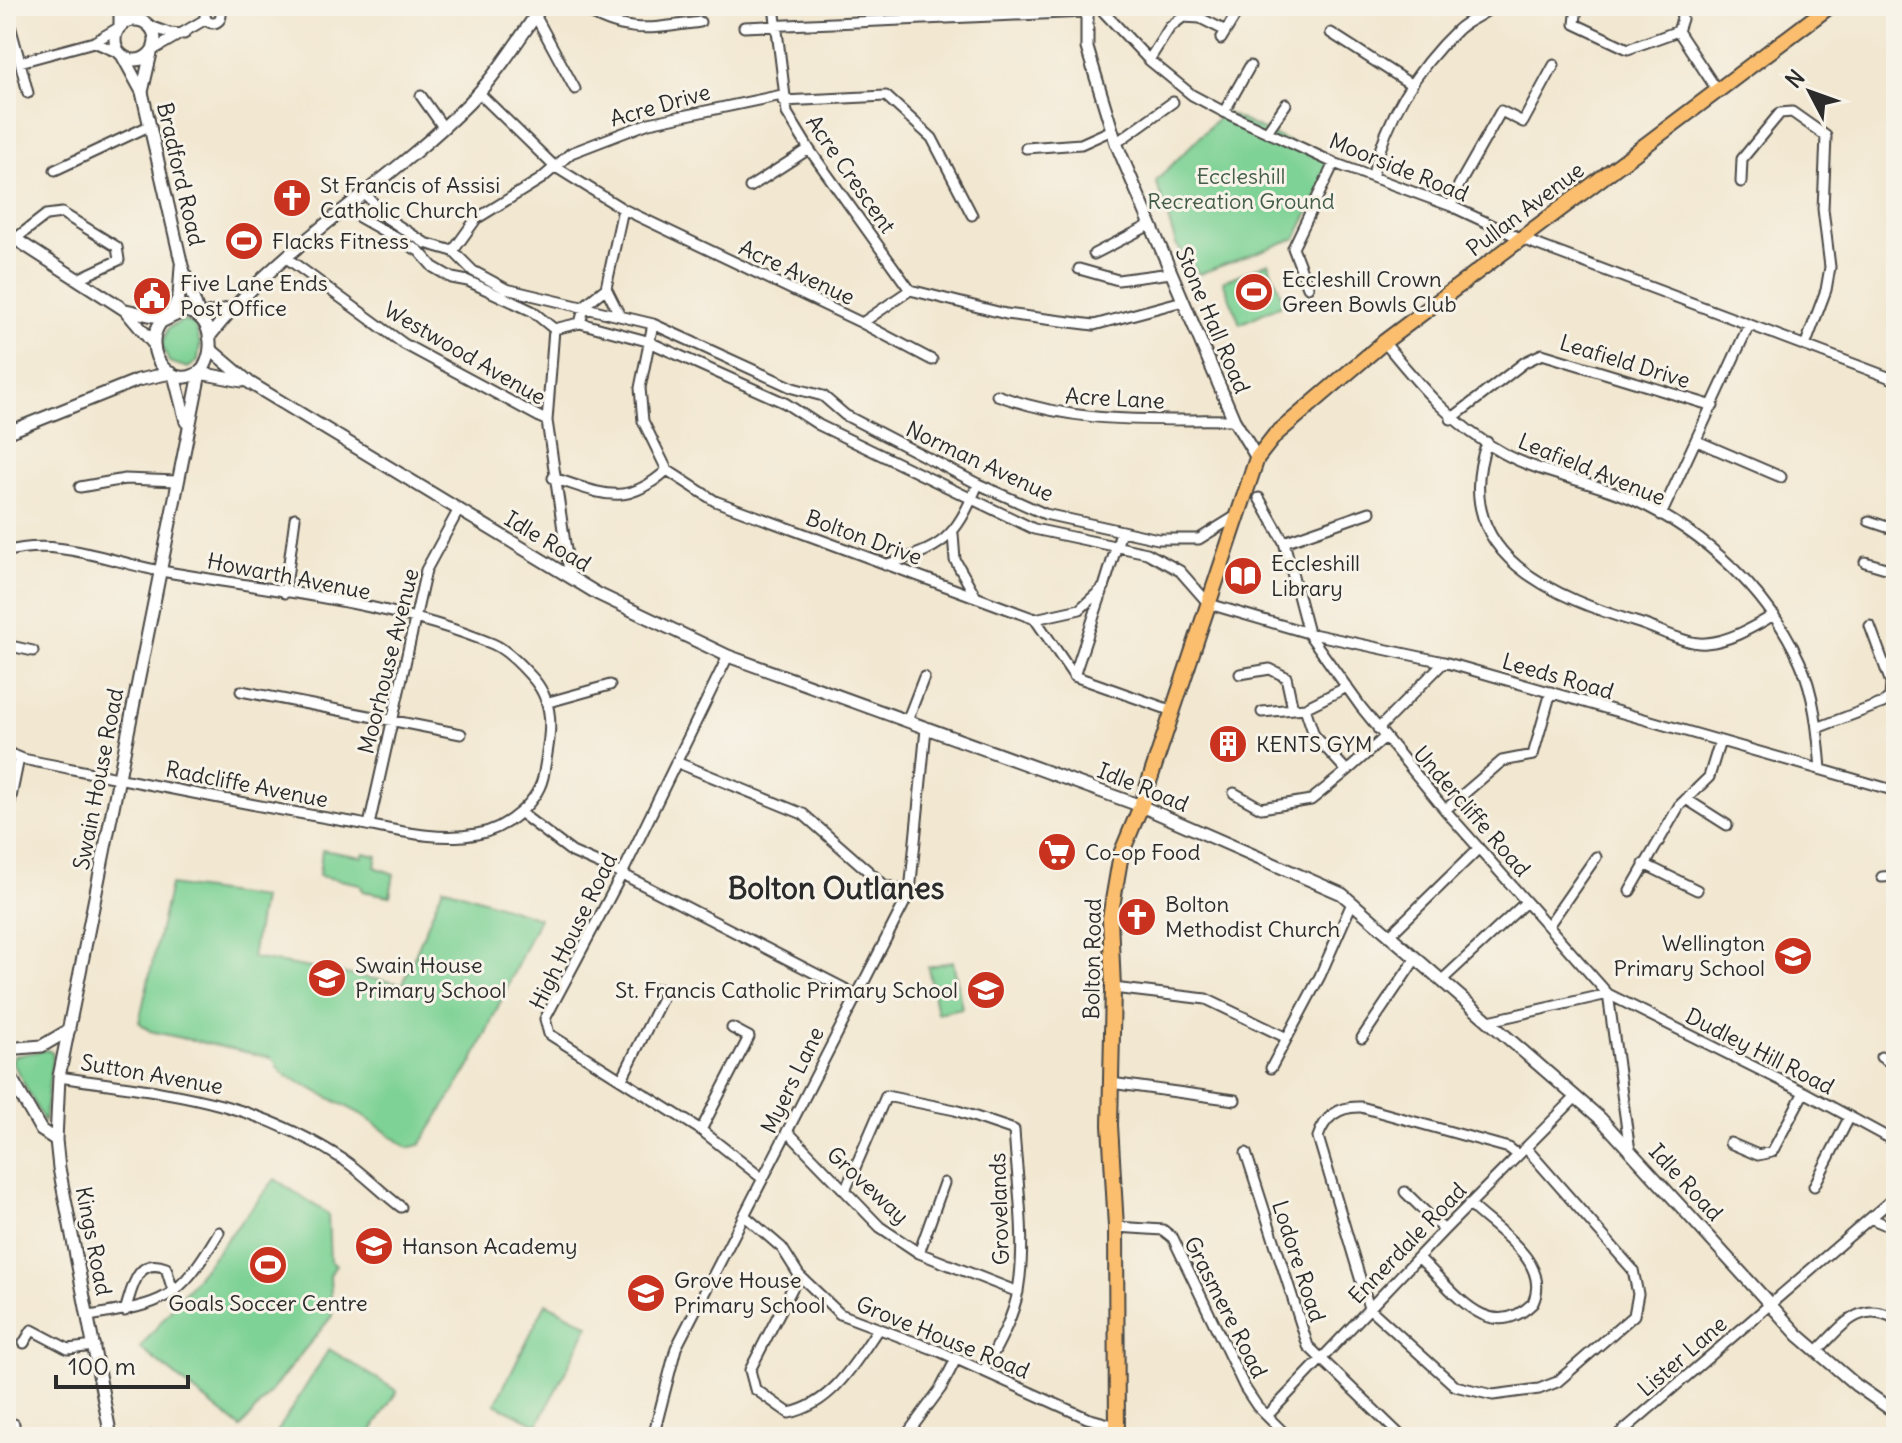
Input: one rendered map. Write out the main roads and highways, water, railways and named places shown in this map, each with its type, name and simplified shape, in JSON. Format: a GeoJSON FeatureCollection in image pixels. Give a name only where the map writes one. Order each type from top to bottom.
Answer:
{"type":"FeatureCollection","features":[{"type":"Feature","properties":{"kind":"main road","name":"Pullan Avenue"},"geometry":{"type":"LineString","coordinates":[[1257,458],[1275,435],[1384,342],[1830,6]]}},
{"type":"Feature","properties":{"kind":"main road","name":"Bolton Road"},"geometry":{"type":"LineString","coordinates":[[1117,1432],[1116,1227],[1110,1125],[1113,988],[1110,918],[1121,854],[1141,806],[1257,458]]}},
{"type":"Feature","properties":{"kind":"place","name":"St Francis of Assisi Catholic Church"},"geometry":{"type":"Point","coordinates":[292,198]}},
{"type":"Feature","properties":{"kind":"place","name":"Flacks Fitness"},"geometry":{"type":"Point","coordinates":[244,241]}},
{"type":"Feature","properties":{"kind":"place","name":"Eccleshill Crown Green Bowls Club"},"geometry":{"type":"Point","coordinates":[1254,292]}},
{"type":"Feature","properties":{"kind":"place","name":"Five Lane Ends Post Office"},"geometry":{"type":"Point","coordinates":[152,296]}},
{"type":"Feature","properties":{"kind":"place","name":"Eccleshill Library"},"geometry":{"type":"Point","coordinates":[1243,576]}},
{"type":"Feature","properties":{"kind":"place","name":"KENTS GYM"},"geometry":{"type":"Point","coordinates":[1228,744]}},
{"type":"Feature","properties":{"kind":"place","name":"Co-op Food"},"geometry":{"type":"Point","coordinates":[1057,852]}},
{"type":"Feature","properties":{"kind":"place","name":"Bolton Methodist Church"},"geometry":{"type":"Point","coordinates":[1137,917]}},
{"type":"Feature","properties":{"kind":"place","name":"Wellington Primary School"},"geometry":{"type":"Point","coordinates":[1793,956]}},
{"type":"Feature","properties":{"kind":"place","name":"Swain House Primary School"},"geometry":{"type":"Point","coordinates":[327,978]}},
{"type":"Feature","properties":{"kind":"place","name":"St. Francis Catholic Primary School"},"geometry":{"type":"Point","coordinates":[986,990]}},
{"type":"Feature","properties":{"kind":"place","name":"Hanson Academy"},"geometry":{"type":"Point","coordinates":[374,1246]}},
{"type":"Feature","properties":{"kind":"place","name":"Goals Soccer Centre"},"geometry":{"type":"Point","coordinates":[268,1265]}},
{"type":"Feature","properties":{"kind":"place","name":"Grove House Primary School"},"geometry":{"type":"Point","coordinates":[646,1293]}},
{"type":"Feature","properties":{"kind":"district","name":"Bolton Outlanes"},"geometry":{"type":"Point","coordinates":[836,888]}},
{"type":"Feature","properties":{"kind":"park label","name":"Eccleshill Recreation Ground"},"geometry":{"type":"Point","coordinates":[1241,188]}}]}
